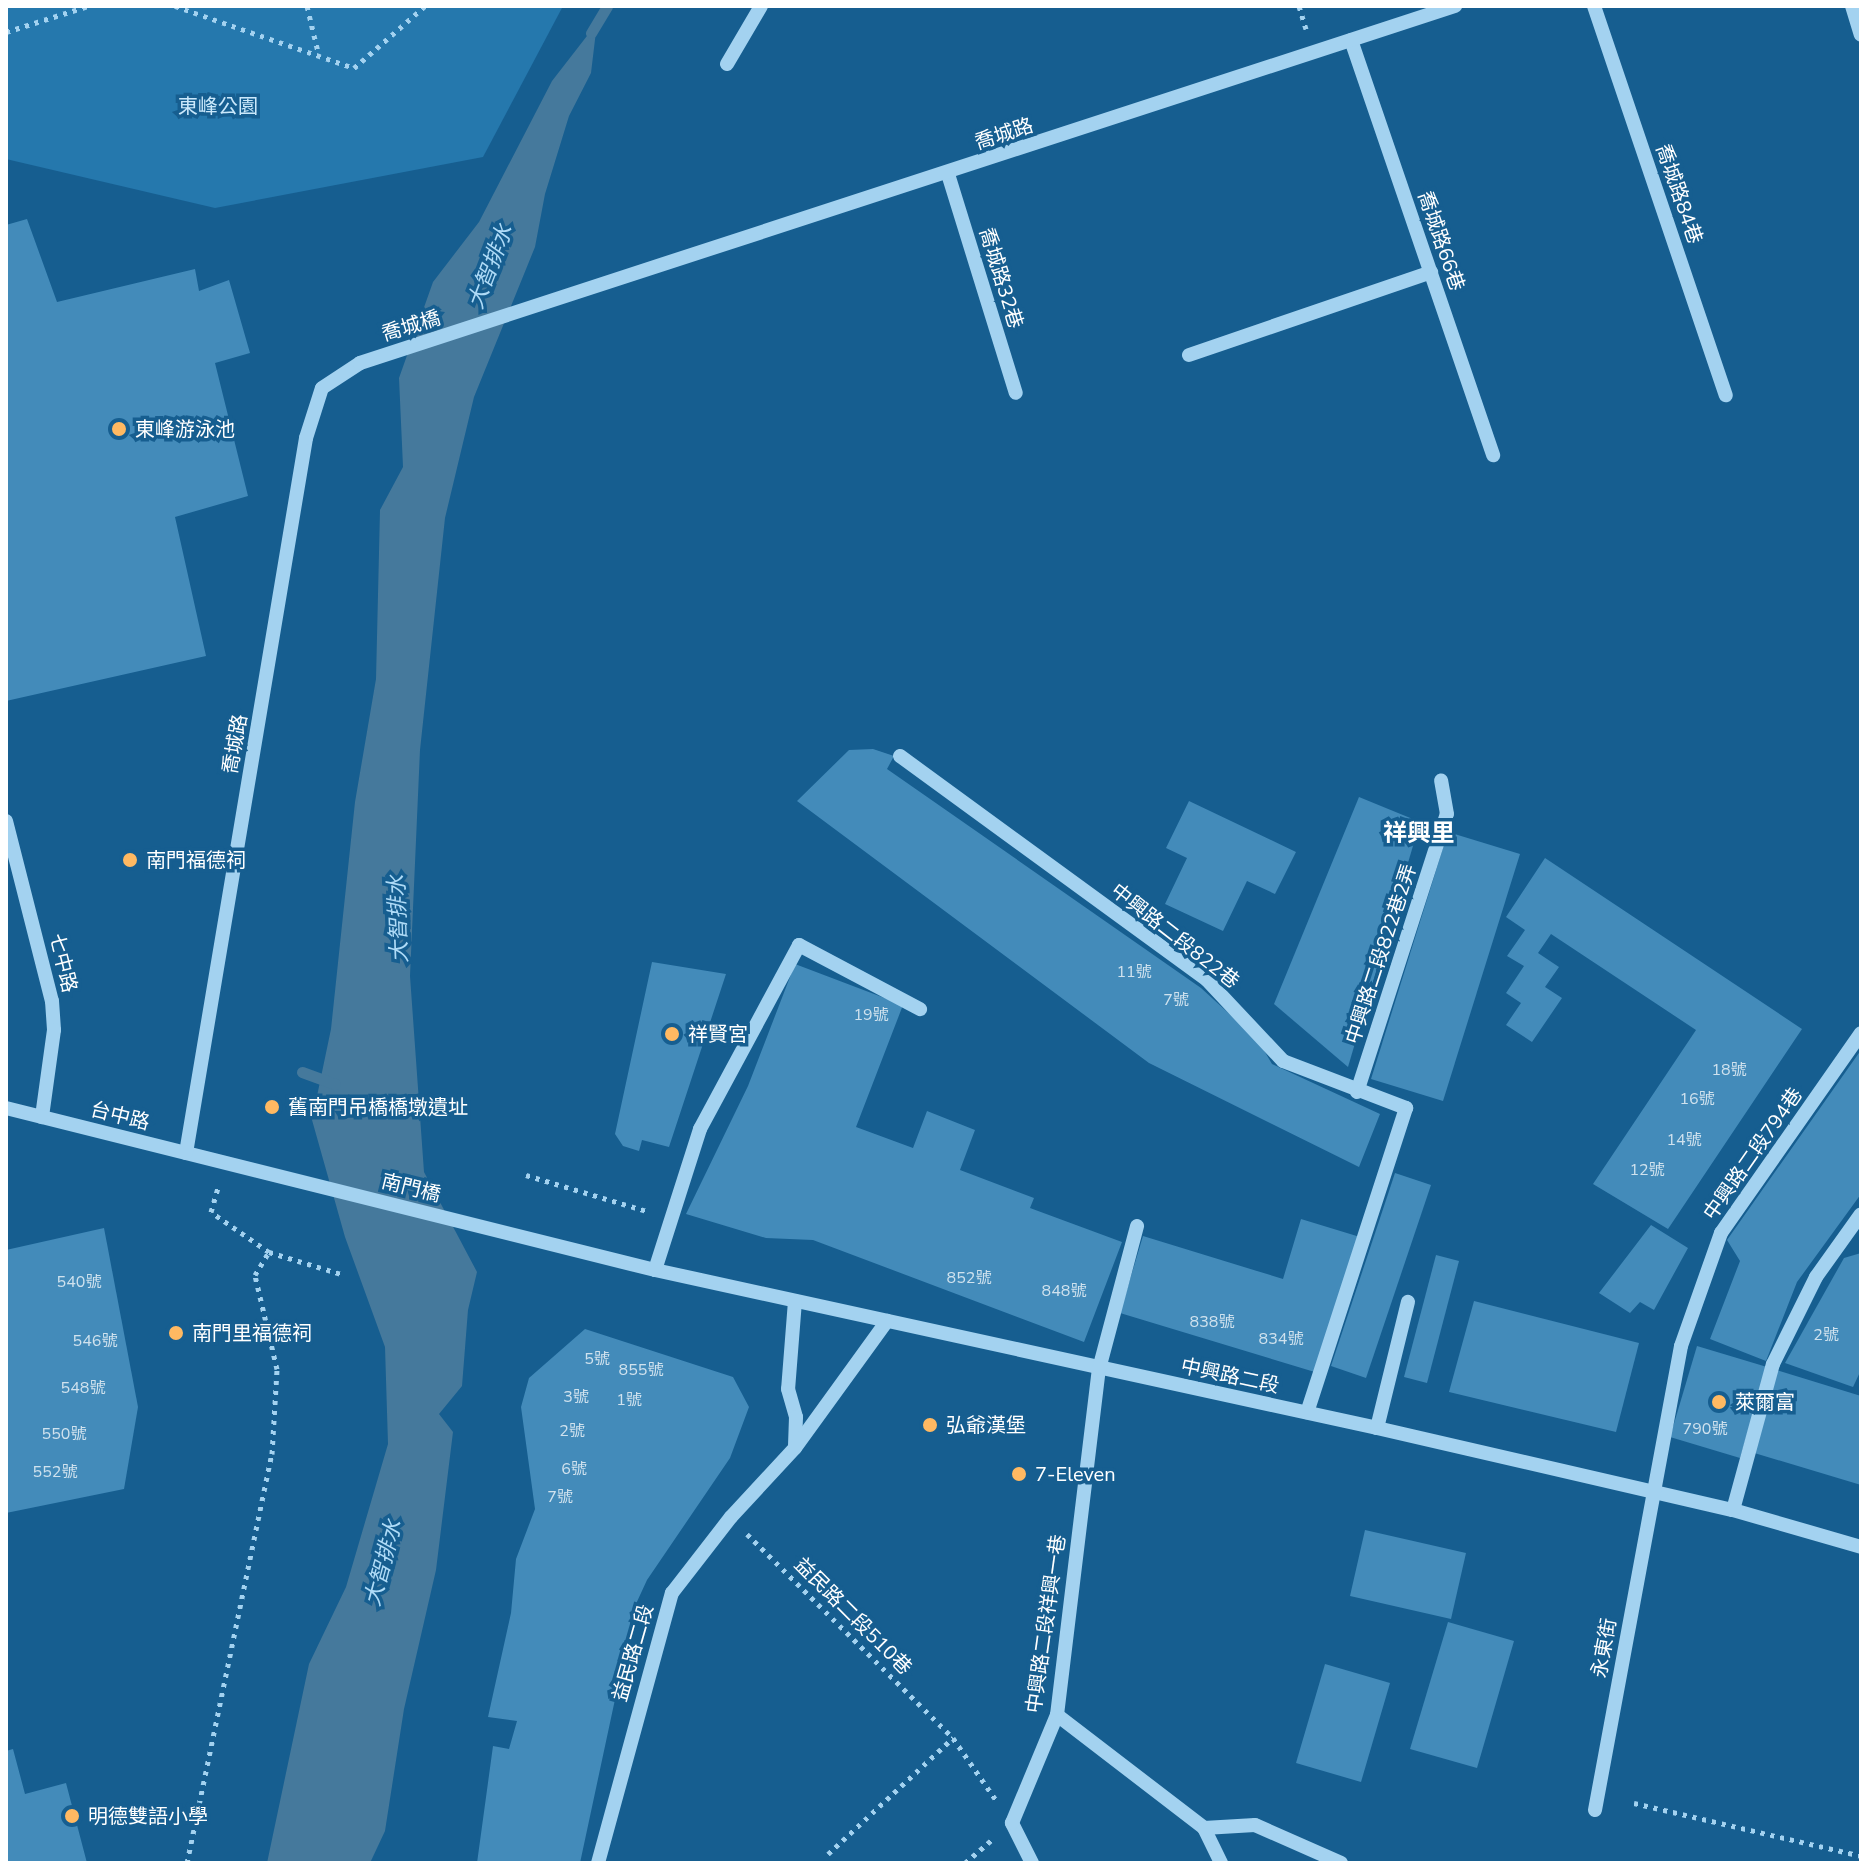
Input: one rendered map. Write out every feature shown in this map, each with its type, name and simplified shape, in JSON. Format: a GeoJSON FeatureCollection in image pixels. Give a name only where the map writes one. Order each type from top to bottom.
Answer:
{"type":"FeatureCollection","features":[{"type":"Feature","properties":{"kind":"street"},"geometry":{"type":"LineString","coordinates":[[727,64],[761,6]]}},
{"type":"Feature","properties":{"kind":"street","name":"喬城路"},"geometry":{"type":"LineString","coordinates":[[566,299],[1455,6]]}},
{"type":"Feature","properties":{"kind":"street","name":"喬城路84巷"},"geometry":{"type":"LineString","coordinates":[[1594,6],[1726,395]]}},
{"type":"Feature","properties":{"kind":"street"},"geometry":{"type":"LineString","coordinates":[[1852,6],[1861,35]]}},
{"type":"Feature","properties":{"kind":"street","name":"喬城路66巷"},"geometry":{"type":"LineString","coordinates":[[1351,40],[1493,455]]}},
{"type":"Feature","properties":{"kind":"street","name":"喬城路32巷"},"geometry":{"type":"LineString","coordinates":[[948,174],[1016,393]]}},
{"type":"Feature","properties":{"kind":"street"},"geometry":{"type":"LineString","coordinates":[[1189,355],[1431,272]]}},
{"type":"Feature","properties":{"kind":"street","name":"喬城橋"},"geometry":{"type":"LineString","coordinates":[[360,363],[566,299]]}},
{"type":"Feature","properties":{"kind":"street","name":"喬城路"},"geometry":{"type":"LineString","coordinates":[[186,1153],[306,438],[322,388],[360,363]]}},
{"type":"Feature","properties":{"kind":"street","name":"中興路二段822巷"},"geometry":{"type":"LineString","coordinates":[[900,756],[1207,980],[1283,1061],[1357,1092],[1406,1108],[1307,1412]]}},
{"type":"Feature","properties":{"kind":"street","name":"中興路二段822巷2弄"},"geometry":{"type":"LineString","coordinates":[[1357,1092],[1447,814],[1441,781]]}},
{"type":"Feature","properties":{"kind":"street","name":"七中路"},"geometry":{"type":"LineString","coordinates":[[6,821],[52,1001],[54,1030],[42,1117]]}},
{"type":"Feature","properties":{"kind":"street"},"geometry":{"type":"LineString","coordinates":[[655,1270],[700,1129],[799,945],[920,1009]]}},
{"type":"Feature","properties":{"kind":"street","name":"中興路二段794巷"},"geometry":{"type":"LineString","coordinates":[[1652,1493],[1681,1346],[1721,1233],[1861,1033]]}},
{"type":"Feature","properties":{"kind":"street","name":"台中路"},"geometry":{"type":"LineString","coordinates":[[6,1108],[224,1162]]}},
{"type":"Feature","properties":{"kind":"street","name":"南門橋"},"geometry":{"type":"LineString","coordinates":[[224,1162],[588,1253]]}},
{"type":"Feature","properties":{"kind":"street"},"geometry":{"type":"LineString","coordinates":[[1733,1510],[1773,1364],[1816,1277],[1861,1214]]}},
{"type":"Feature","properties":{"kind":"street","name":"中興路二段祥興一巷"},"geometry":{"type":"LineString","coordinates":[[1012,1823],[1057,1715],[1099,1369],[1137,1226]]}},
{"type":"Feature","properties":{"kind":"street","name":"中興路二段"},"geometry":{"type":"LineString","coordinates":[[588,1253],[1733,1510],[1861,1547]]}},
{"type":"Feature","properties":{"kind":"street"},"geometry":{"type":"LineString","coordinates":[[795,1301],[788,1389],[796,1417],[795,1448]]}},
{"type":"Feature","properties":{"kind":"street"},"geometry":{"type":"LineString","coordinates":[[1377,1428],[1408,1302]]}},
{"type":"Feature","properties":{"kind":"street","name":"益民路二段"},"geometry":{"type":"LineString","coordinates":[[598,1863],[672,1593],[731,1517],[795,1448],[887,1321]]}},
{"type":"Feature","properties":{"kind":"street","name":"永東街"},"geometry":{"type":"LineString","coordinates":[[1595,1810],[1652,1493]]}},
{"type":"Feature","properties":{"kind":"street"},"geometry":{"type":"LineString","coordinates":[[1057,1715],[1204,1828],[1221,1863]]}},
{"type":"Feature","properties":{"kind":"street"},"geometry":{"type":"LineString","coordinates":[[1012,1823],[1032,1863]]}},
{"type":"Feature","properties":{"kind":"street"},"geometry":{"type":"LineString","coordinates":[[1204,1828],[1255,1825],[1341,1863]]}},
{"type":"Feature","properties":{"kind":"path"},"geometry":{"type":"LineString","coordinates":[[6,32],[88,6]]}},
{"type":"Feature","properties":{"kind":"path"},"geometry":{"type":"LineString","coordinates":[[175,6],[354,68],[425,6]]}},
{"type":"Feature","properties":{"kind":"path"},"geometry":{"type":"LineString","coordinates":[[307,6],[319,56]]}},
{"type":"Feature","properties":{"kind":"path"},"geometry":{"type":"LineString","coordinates":[[224,1162],[211,1212],[269,1252],[341,1274]]}},
{"type":"Feature","properties":{"kind":"path"},"geometry":{"type":"LineString","coordinates":[[526,1175],[671,1218]]}},
{"type":"Feature","properties":{"kind":"path"},"geometry":{"type":"LineString","coordinates":[[187,1863],[272,1454],[277,1369],[255,1275],[269,1252]]}},
{"type":"Feature","properties":{"kind":"path","name":"益民路二段510巷"},"geometry":{"type":"LineString","coordinates":[[731,1517],[953,1738]]}},
{"type":"Feature","properties":{"kind":"path"},"geometry":{"type":"LineString","coordinates":[[828,1854],[953,1738],[1012,1823],[965,1863]]}},
{"type":"Feature","properties":{"kind":"path"},"geometry":{"type":"LineString","coordinates":[[1634,1803],[1861,1856]]}},
{"type":"Feature","properties":{"kind":"green space","name":"東峰公園"},"geometry":{"type":"Polygon","coordinates":[[[6,6],[563,6],[483,157],[215,208],[6,159],[6,6]]]}},
{"type":"Feature","properties":{"kind":"water"},"geometry":{"type":"Polygon","coordinates":[[[597,23],[591,73],[569,116],[545,194],[535,247],[474,397],[445,518],[420,750],[410,976],[424,1172],[477,1272],[468,1310],[462,1386],[439,1414],[453,1432],[436,1570],[404,1709],[385,1831],[370,1863],[267,1863],[309,1664],[346,1587],[388,1444],[385,1347],[345,1237],[312,1120],[331,1029],[355,802],[376,679],[380,510],[403,467],[399,378],[433,282],[479,222],[552,81],[597,23]]]}},
{"type":"Feature","properties":{"kind":"building","name":"東峰游泳池"},"geometry":{"type":"Polygon","coordinates":[[[27,219],[57,302],[195,269],[199,291],[229,280],[250,353],[215,363],[248,496],[175,517],[206,656],[6,701],[6,225],[27,219]]]}},
{"type":"Feature","properties":{"kind":"building"},"geometry":{"type":"Polygon","coordinates":[[[873,749],[894,756],[887,769],[1201,988],[1258,1040],[1272,1064],[1380,1114],[1359,1167],[1149,1063],[797,801],[849,750],[873,749]]]}},
{"type":"Feature","properties":{"kind":"building"},"geometry":{"type":"Polygon","coordinates":[[[1359,797],[1420,822],[1348,1067],[1274,1004],[1359,797]]]}},
{"type":"Feature","properties":{"kind":"building"},"geometry":{"type":"Polygon","coordinates":[[[1189,801],[1296,852],[1275,894],[1247,881],[1223,931],[1165,904],[1187,858],[1166,848],[1189,801]]]}},
{"type":"Feature","properties":{"kind":"building"},"geometry":{"type":"Polygon","coordinates":[[[1448,832],[1520,854],[1443,1101],[1371,1079],[1448,832]]]}},
{"type":"Feature","properties":{"kind":"building"},"geometry":{"type":"Polygon","coordinates":[[[1545,858],[1802,1029],[1668,1229],[1593,1184],[1696,1030],[1551,934],[1538,953],[1559,967],[1545,987],[1562,998],[1532,1042],[1506,1025],[1521,1003],[1506,993],[1524,966],[1507,956],[1525,930],[1506,917],[1545,858]]]}},
{"type":"Feature","properties":{"kind":"building","name":"祥賢宮"},"geometry":{"type":"Polygon","coordinates":[[[652,962],[726,974],[669,1147],[642,1140],[639,1151],[623,1146],[615,1134],[652,962]]]}},
{"type":"Feature","properties":{"kind":"building"},"geometry":{"type":"Polygon","coordinates":[[[795,964],[903,1005],[856,1127],[913,1148],[927,1111],[975,1130],[960,1170],[1034,1198],[1030,1208],[1122,1242],[1084,1342],[813,1240],[766,1238],[686,1214],[748,1086],[795,964]]]}},
{"type":"Feature","properties":{"kind":"building"},"geometry":{"type":"Polygon","coordinates":[[[1861,1050],[1861,1194],[1797,1282],[1766,1361],[1710,1339],[1740,1261],[1727,1240],[1861,1050]]]}},
{"type":"Feature","properties":{"kind":"building"},"geometry":{"type":"Polygon","coordinates":[[[1395,1173],[1431,1185],[1366,1378],[1331,1366],[1395,1173]]]}},
{"type":"Feature","properties":{"kind":"building"},"geometry":{"type":"Polygon","coordinates":[[[1301,1219],[1360,1237],[1318,1373],[1120,1313],[1143,1236],[1283,1279],[1301,1219]]]}},
{"type":"Feature","properties":{"kind":"building"},"geometry":{"type":"Polygon","coordinates":[[[1651,1225],[1688,1248],[1654,1310],[1640,1302],[1630,1313],[1599,1293],[1651,1225]]]}},
{"type":"Feature","properties":{"kind":"building"},"geometry":{"type":"Polygon","coordinates":[[[104,1228],[138,1407],[124,1489],[6,1513],[6,1250],[104,1228]]]}},
{"type":"Feature","properties":{"kind":"building"},"geometry":{"type":"Polygon","coordinates":[[[1861,1253],[1861,1370],[1853,1387],[1785,1363],[1844,1258],[1861,1253]]]}},
{"type":"Feature","properties":{"kind":"building"},"geometry":{"type":"Polygon","coordinates":[[[1436,1255],[1459,1261],[1427,1383],[1404,1377],[1436,1255]]]}},
{"type":"Feature","properties":{"kind":"building"},"geometry":{"type":"Polygon","coordinates":[[[1474,1301],[1639,1343],[1616,1432],[1449,1392],[1474,1301]]]}},
{"type":"Feature","properties":{"kind":"building"},"geometry":{"type":"Polygon","coordinates":[[[585,1329],[733,1377],[749,1407],[730,1458],[647,1580],[635,1606],[580,1863],[477,1863],[493,1746],[509,1749],[517,1721],[488,1717],[511,1613],[516,1559],[535,1509],[521,1407],[529,1378],[585,1329]]]}},
{"type":"Feature","properties":{"kind":"building","name":"萊爾富"},"geometry":{"type":"Polygon","coordinates":[[[1697,1346],[1767,1367],[1740,1458],[1670,1437],[1697,1346]]]}},
{"type":"Feature","properties":{"kind":"building"},"geometry":{"type":"Polygon","coordinates":[[[1776,1370],[1861,1396],[1861,1485],[1751,1452],[1776,1370]]]}},
{"type":"Feature","properties":{"kind":"building"},"geometry":{"type":"Polygon","coordinates":[[[1365,1530],[1466,1553],[1451,1619],[1350,1596],[1365,1530]]]}},
{"type":"Feature","properties":{"kind":"building"},"geometry":{"type":"Polygon","coordinates":[[[1448,1622],[1514,1641],[1477,1768],[1410,1749],[1448,1622]]]}},
{"type":"Feature","properties":{"kind":"building"},"geometry":{"type":"Polygon","coordinates":[[[1325,1664],[1390,1683],[1361,1782],[1296,1763],[1325,1664]]]}},
{"type":"Feature","properties":{"kind":"building"},"geometry":{"type":"Polygon","coordinates":[[[13,1749],[25,1794],[66,1783],[87,1863],[6,1863],[6,1751],[13,1749]]]}},
{"type":"Feature","properties":{"kind":"waterway","name":"大智排水"},"geometry":{"type":"LineString","coordinates":[[591,33],[607,6]]}},
{"type":"Feature","properties":{"kind":"waterway"},"geometry":{"type":"LineString","coordinates":[[302,1072],[335,1084]]}},
{"type":"Feature","properties":{"kind":"place","name":"東峰游泳池"},"geometry":{"type":"Point","coordinates":[119,429]}},
{"type":"Feature","properties":{"kind":"place","name":"南門福德祠"},"geometry":{"type":"Point","coordinates":[130,860]}},
{"type":"Feature","properties":{"kind":"place","name":"祥賢宮"},"geometry":{"type":"Point","coordinates":[672,1034]}},
{"type":"Feature","properties":{"kind":"place","name":"舊南門吊橋橋墩遺址"},"geometry":{"type":"Point","coordinates":[272,1107]}},
{"type":"Feature","properties":{"kind":"place","name":"南門里福德祠"},"geometry":{"type":"Point","coordinates":[176,1333]}},
{"type":"Feature","properties":{"kind":"place","name":"萊爾富"},"geometry":{"type":"Point","coordinates":[1719,1402]}},
{"type":"Feature","properties":{"kind":"place","name":"弘爺漢堡"},"geometry":{"type":"Point","coordinates":[930,1425]}},
{"type":"Feature","properties":{"kind":"place","name":"7-Eleven"},"geometry":{"type":"Point","coordinates":[1019,1474]}},
{"type":"Feature","properties":{"kind":"place","name":"明德雙語小學"},"geometry":{"type":"Point","coordinates":[72,1816]}},
{"type":"Feature","properties":{"kind":"district","name":"祥興里"},"geometry":{"type":"Point","coordinates":[1419,834]}}]}
